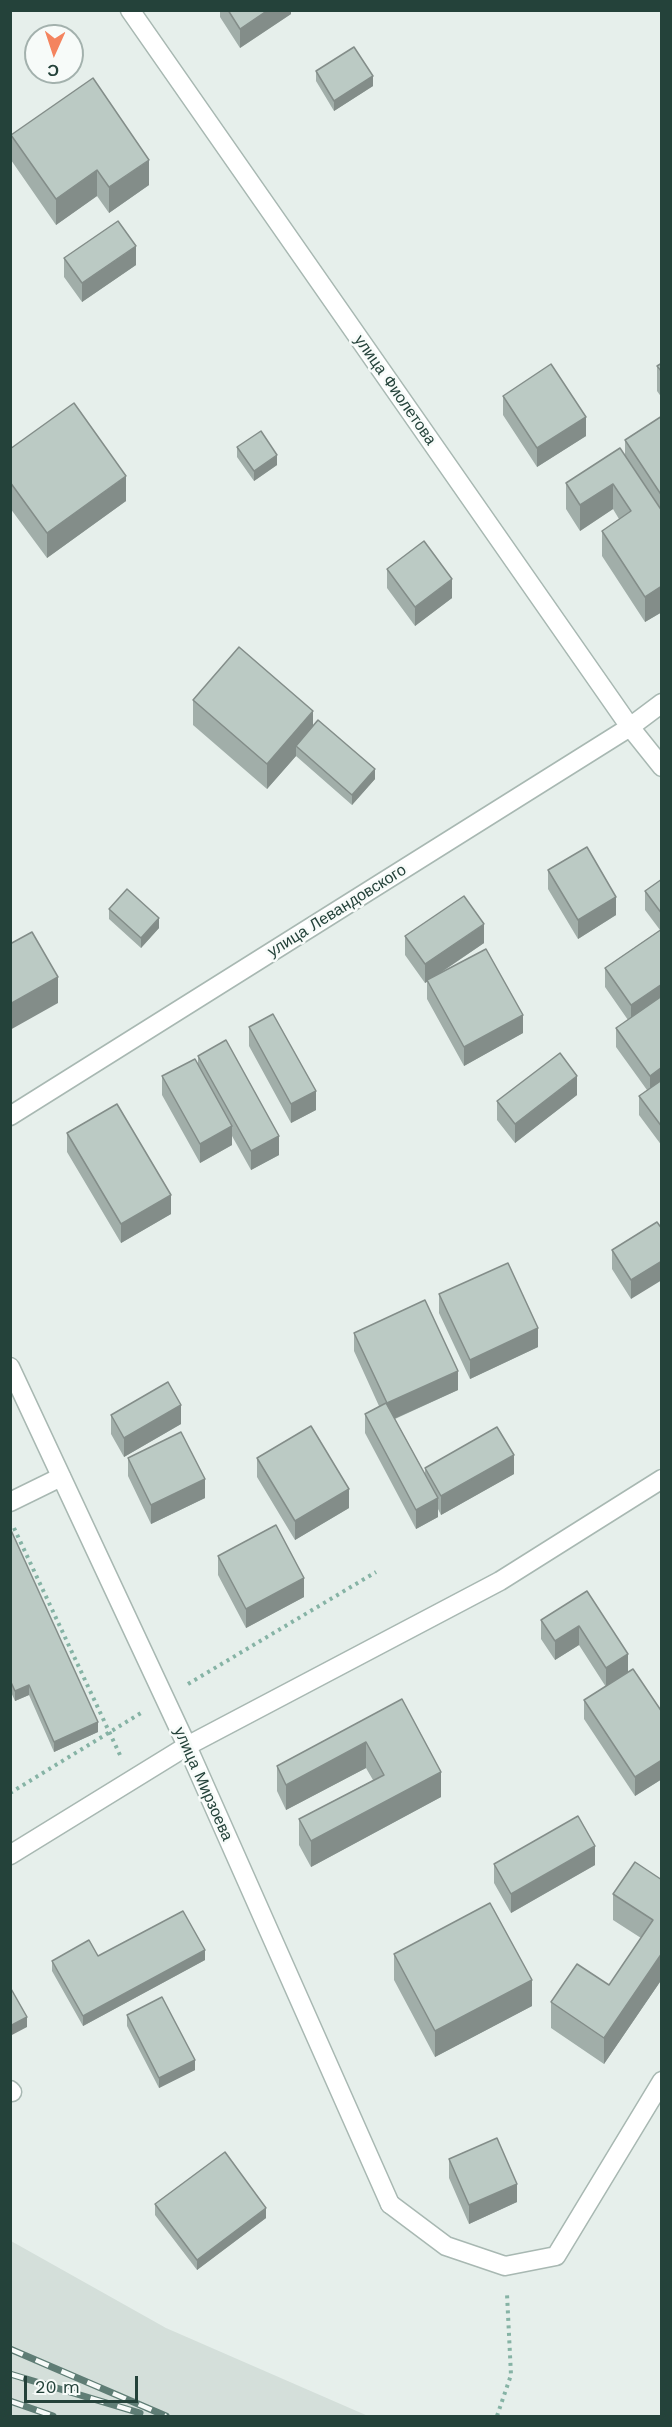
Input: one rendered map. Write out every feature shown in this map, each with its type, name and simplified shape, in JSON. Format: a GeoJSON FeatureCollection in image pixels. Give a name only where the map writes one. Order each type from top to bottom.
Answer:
{"type":"FeatureCollection","features":[{"type":"Feature","properties":{"kind":"street","name":"улица Фиолетова"},"geometry":{"type":"LineString","coordinates":[[130,10],[630,727],[662,767]]}},
{"type":"Feature","properties":{"kind":"street","name":"улица Левандовского"},"geometry":{"type":"LineString","coordinates":[[10,1116],[630,727],[662,703]]}},
{"type":"Feature","properties":{"kind":"street","name":"улица Мирзоева"},"geometry":{"type":"LineString","coordinates":[[10,1367],[187,1746],[390,2204],[446,2246],[505,2266]]}},
{"type":"Feature","properties":{"kind":"street"},"geometry":{"type":"LineString","coordinates":[[10,1502],[62,1477]]}},
{"type":"Feature","properties":{"kind":"street"},"geometry":{"type":"LineString","coordinates":[[10,1855],[187,1746],[500,1581],[662,1479]]}},
{"type":"Feature","properties":{"kind":"street"},"geometry":{"type":"LineString","coordinates":[[505,2266],[556,2256],[662,2081]]}},
{"type":"Feature","properties":{"kind":"path"},"geometry":{"type":"LineString","coordinates":[[10,1521],[132,1780]]}},
{"type":"Feature","properties":{"kind":"path"},"geometry":{"type":"LineString","coordinates":[[10,1793],[376,1572]]}},
{"type":"Feature","properties":{"kind":"path"},"geometry":{"type":"LineString","coordinates":[[497,2416],[511,2375],[505,2266]]}},
{"type":"Feature","properties":{"kind":"shaded area"},"geometry":{"type":"Polygon","coordinates":[[[11,2241],[166,2328],[368,2416],[11,2416],[11,2241]]]}},
{"type":"Feature","properties":{"kind":"building"},"geometry":{"type":"Polygon","coordinates":[[[228,10],[268,10],[240,29],[228,10]]]}},
{"type":"Feature","properties":{"kind":"building"},"geometry":{"type":"Polygon","coordinates":[[[354,47],[373,76],[334,101],[316,71],[354,47]]]}},
{"type":"Feature","properties":{"kind":"building"},"geometry":{"type":"Polygon","coordinates":[[[93,78],[149,160],[109,187],[97,170],[56,199],[11,135],[93,78]]]}},
{"type":"Feature","properties":{"kind":"building"},"geometry":{"type":"Polygon","coordinates":[[[118,221],[136,246],[82,283],[64,258],[118,221]]]}},
{"type":"Feature","properties":{"kind":"building"},"geometry":{"type":"Polygon","coordinates":[[[551,364],[586,417],[537,448],[503,396],[551,364]]]}},
{"type":"Feature","properties":{"kind":"building"},"geometry":{"type":"Polygon","coordinates":[[[74,403],[126,476],[47,533],[10,482],[10,449],[74,403]]]}},
{"type":"Feature","properties":{"kind":"building"},"geometry":{"type":"Polygon","coordinates":[[[662,416],[662,496],[625,440],[662,416]]]}},
{"type":"Feature","properties":{"kind":"building"},"geometry":{"type":"Polygon","coordinates":[[[261,431],[277,455],[254,471],[237,447],[261,431]]]}},
{"type":"Feature","properties":{"kind":"building"},"geometry":{"type":"Polygon","coordinates":[[[620,448],[662,511],[662,586],[645,597],[602,531],[631,511],[613,484],[580,505],[566,483],[620,448]]]}},
{"type":"Feature","properties":{"kind":"building"},"geometry":{"type":"Polygon","coordinates":[[[424,541],[452,579],[415,607],[387,569],[424,541]]]}},
{"type":"Feature","properties":{"kind":"building"},"geometry":{"type":"Polygon","coordinates":[[[239,647],[313,711],[267,764],[193,700],[239,647]]]}},
{"type":"Feature","properties":{"kind":"building"},"geometry":{"type":"Polygon","coordinates":[[[318,720],[375,769],[352,795],[296,746],[318,720]]]}},
{"type":"Feature","properties":{"kind":"building"},"geometry":{"type":"Polygon","coordinates":[[[587,847],[616,897],[578,920],[548,870],[587,847]]]}},
{"type":"Feature","properties":{"kind":"building"},"geometry":{"type":"Polygon","coordinates":[[[662,879],[662,914],[645,891],[662,879]]]}},
{"type":"Feature","properties":{"kind":"building"},"geometry":{"type":"Polygon","coordinates":[[[127,889],[159,918],[141,938],[109,909],[127,889]]]}},
{"type":"Feature","properties":{"kind":"building"},"geometry":{"type":"Polygon","coordinates":[[[464,896],[484,924],[425,964],[405,936],[464,896]]]}},
{"type":"Feature","properties":{"kind":"building"},"geometry":{"type":"Polygon","coordinates":[[[662,929],[662,984],[631,1005],[605,968],[662,929]]]}},
{"type":"Feature","properties":{"kind":"building"},"geometry":{"type":"Polygon","coordinates":[[[32,932],[58,977],[10,1004],[10,944],[32,932]]]}},
{"type":"Feature","properties":{"kind":"building"},"geometry":{"type":"Polygon","coordinates":[[[486,949],[523,1015],[464,1047],[427,980],[486,949]]]}},
{"type":"Feature","properties":{"kind":"building"},"geometry":{"type":"Polygon","coordinates":[[[662,996],[662,1067],[650,1076],[616,1028],[662,996]]]}},
{"type":"Feature","properties":{"kind":"building"},"geometry":{"type":"Polygon","coordinates":[[[273,1014],[316,1091],[291,1104],[249,1027],[273,1014]]]}},
{"type":"Feature","properties":{"kind":"building"},"geometry":{"type":"Polygon","coordinates":[[[226,1040],[279,1136],[251,1151],[198,1056],[226,1040]]]}},
{"type":"Feature","properties":{"kind":"building"},"geometry":{"type":"Polygon","coordinates":[[[560,1053],[577,1076],[515,1124],[497,1101],[560,1053]]]}},
{"type":"Feature","properties":{"kind":"building"},"geometry":{"type":"Polygon","coordinates":[[[195,1059],[232,1126],[200,1144],[162,1076],[195,1059]]]}},
{"type":"Feature","properties":{"kind":"building"},"geometry":{"type":"Polygon","coordinates":[[[662,1080],[662,1127],[639,1096],[662,1080]]]}},
{"type":"Feature","properties":{"kind":"building"},"geometry":{"type":"Polygon","coordinates":[[[117,1104],[171,1195],[121,1224],[67,1133],[117,1104]]]}},
{"type":"Feature","properties":{"kind":"building"},"geometry":{"type":"Polygon","coordinates":[[[657,1222],[662,1229],[662,1261],[631,1280],[612,1250],[657,1222]]]}},
{"type":"Feature","properties":{"kind":"building"},"geometry":{"type":"Polygon","coordinates":[[[508,1263],[538,1328],[470,1360],[439,1294],[508,1263]]]}},
{"type":"Feature","properties":{"kind":"building"},"geometry":{"type":"Polygon","coordinates":[[[425,1300],[458,1371],[387,1403],[354,1333],[425,1300]]]}},
{"type":"Feature","properties":{"kind":"building"},"geometry":{"type":"Polygon","coordinates":[[[168,1382],[181,1405],[124,1438],[111,1415],[168,1382]]]}},
{"type":"Feature","properties":{"kind":"building"},"geometry":{"type":"Polygon","coordinates":[[[386,1403],[438,1498],[416,1510],[365,1414],[386,1403]]]}},
{"type":"Feature","properties":{"kind":"building"},"geometry":{"type":"Polygon","coordinates":[[[311,1426],[349,1489],[295,1521],[257,1458],[311,1426]]]}},
{"type":"Feature","properties":{"kind":"building"},"geometry":{"type":"Polygon","coordinates":[[[497,1427],[514,1455],[441,1496],[425,1468],[497,1427]]]}},
{"type":"Feature","properties":{"kind":"building"},"geometry":{"type":"Polygon","coordinates":[[[181,1432],[205,1479],[151,1505],[128,1458],[181,1432]]]}},
{"type":"Feature","properties":{"kind":"building"},"geometry":{"type":"Polygon","coordinates":[[[276,1525],[304,1578],[246,1609],[218,1556],[276,1525]]]}},
{"type":"Feature","properties":{"kind":"building"},"geometry":{"type":"Polygon","coordinates":[[[10,1528],[98,1722],[54,1742],[29,1685],[15,1691],[10,1680],[10,1528]]]}},
{"type":"Feature","properties":{"kind":"building"},"geometry":{"type":"Polygon","coordinates":[[[587,1591],[628,1654],[606,1668],[579,1626],[555,1641],[541,1620],[587,1591]]]}},
{"type":"Feature","properties":{"kind":"building"},"geometry":{"type":"Polygon","coordinates":[[[633,1669],[662,1712],[662,1760],[635,1777],[584,1700],[633,1669]]]}},
{"type":"Feature","properties":{"kind":"building"},"geometry":{"type":"Polygon","coordinates":[[[402,1699],[441,1772],[311,1841],[299,1819],[384,1775],[366,1742],[286,1785],[277,1766],[402,1699]]]}},
{"type":"Feature","properties":{"kind":"building"},"geometry":{"type":"Polygon","coordinates":[[[578,1816],[595,1846],[511,1894],[494,1864],[578,1816]]]}},
{"type":"Feature","properties":{"kind":"building"},"geometry":{"type":"Polygon","coordinates":[[[635,1862],[662,1880],[662,1953],[604,2038],[551,2002],[577,1964],[609,1985],[653,1920],[613,1894],[635,1862]]]}},
{"type":"Feature","properties":{"kind":"building"},"geometry":{"type":"Polygon","coordinates":[[[490,1903],[532,1980],[435,2031],[394,1954],[490,1903]]]}},
{"type":"Feature","properties":{"kind":"building"},"geometry":{"type":"Polygon","coordinates":[[[183,1911],[205,1950],[83,2016],[52,1961],[89,1940],[98,1956],[183,1911]]]}},
{"type":"Feature","properties":{"kind":"building"},"geometry":{"type":"Polygon","coordinates":[[[10,1987],[27,2017],[10,2026],[10,1987]]]}},
{"type":"Feature","properties":{"kind":"building"},"geometry":{"type":"Polygon","coordinates":[[[162,1997],[195,2060],[159,2078],[127,2015],[162,1997]]]}},
{"type":"Feature","properties":{"kind":"building"},"geometry":{"type":"Polygon","coordinates":[[[497,2138],[517,2184],[469,2205],[449,2159],[497,2138]]]}},
{"type":"Feature","properties":{"kind":"building"},"geometry":{"type":"Polygon","coordinates":[[[225,2152],[266,2208],[197,2260],[155,2204],[225,2152]]]}},
{"type":"Feature","properties":{"kind":"railway"},"geometry":{"type":"LineString","coordinates":[[10,2349],[166,2416]]}},
{"type":"Feature","properties":{"kind":"railway"},"geometry":{"type":"LineString","coordinates":[[10,2374],[140,2413]]}},
{"type":"Feature","properties":{"kind":"railway"},"geometry":{"type":"LineString","coordinates":[[10,2401],[53,2416]]}}]}
